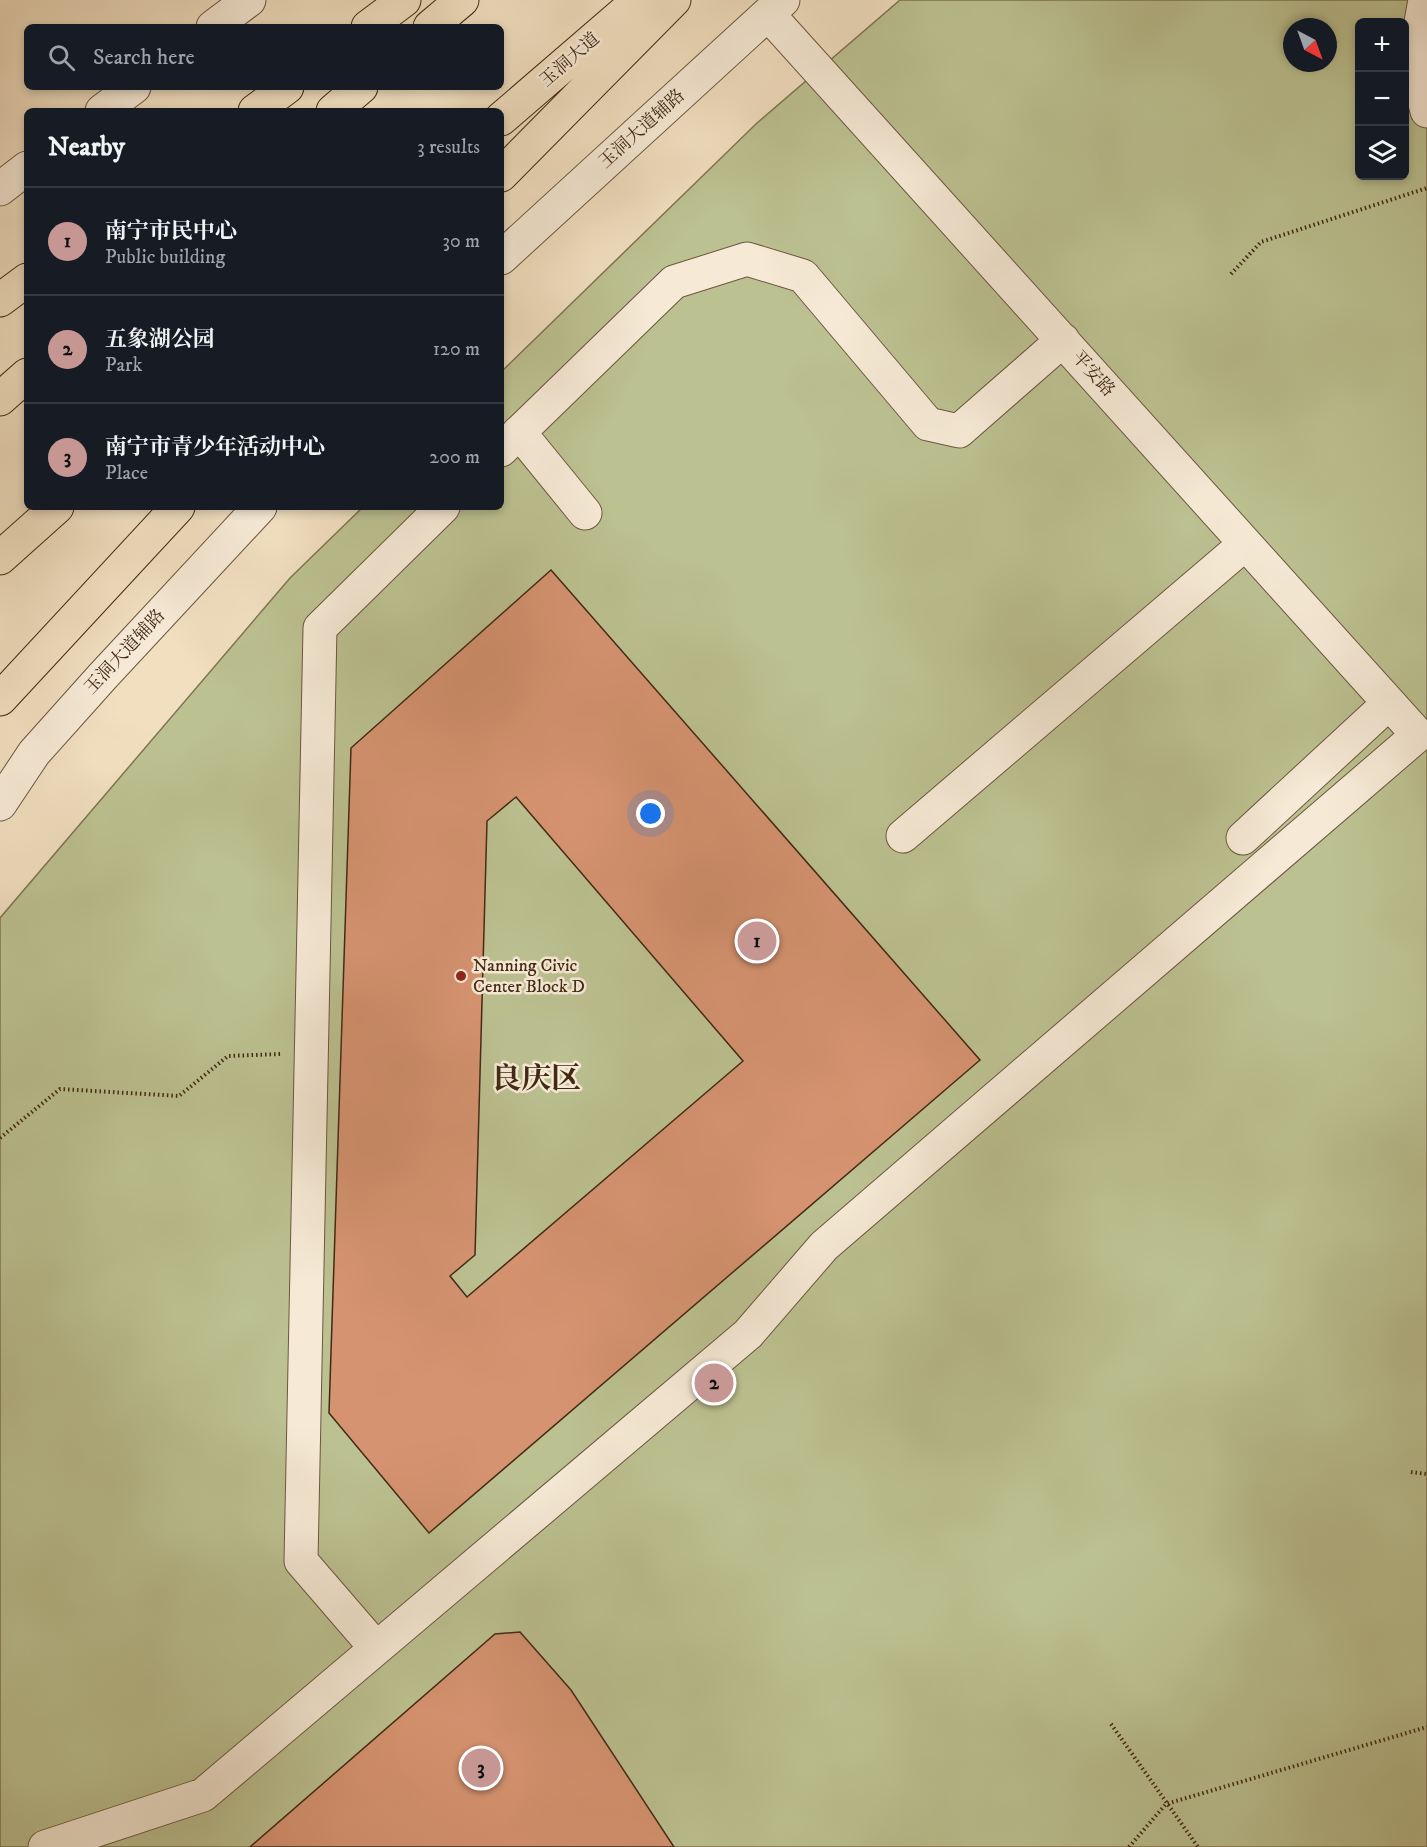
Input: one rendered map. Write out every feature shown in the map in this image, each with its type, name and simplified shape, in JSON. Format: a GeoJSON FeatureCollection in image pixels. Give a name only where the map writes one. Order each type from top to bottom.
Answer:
{"type":"FeatureCollection","features":[{"type":"Feature","properties":{"kind":"main road"},"geometry":{"type":"LineString","coordinates":[[372,24],[404,0]]}},
{"type":"Feature","properties":{"kind":"main road"},"geometry":{"type":"LineString","coordinates":[[434,24],[462,0]]}},
{"type":"Feature","properties":{"kind":"main road","name":"玉洞大道"},"geometry":{"type":"LineString","coordinates":[[504,116],[639,0]]}},
{"type":"Feature","properties":{"kind":"main road"},"geometry":{"type":"LineString","coordinates":[[504,172],[674,0]]}},
{"type":"Feature","properties":{"kind":"main road"},"geometry":{"type":"LineString","coordinates":[[259,108],[283,90]]}},
{"type":"Feature","properties":{"kind":"main road"},"geometry":{"type":"LineString","coordinates":[[336,108],[358,90]]}},
{"type":"Feature","properties":{"kind":"main road"},"geometry":{"type":"LineString","coordinates":[[0,300],[24,282]]}},
{"type":"Feature","properties":{"kind":"main road"},"geometry":{"type":"LineString","coordinates":[[0,399],[24,378]]}},
{"type":"Feature","properties":{"kind":"main road"},"geometry":{"type":"LineString","coordinates":[[0,558],[54,510]]}},
{"type":"Feature","properties":{"kind":"main road"},"geometry":{"type":"LineString","coordinates":[[0,699],[175,510]]}},
{"type":"Feature","properties":{"kind":"street"},"geometry":{"type":"LineString","coordinates":[[217,24],[249,0]]}},
{"type":"Feature","properties":{"kind":"street"},"geometry":{"type":"LineString","coordinates":[[1425,0],[1414,61],[1427,111]]}},
{"type":"Feature","properties":{"kind":"street","name":"玉洞大道辅路"},"geometry":{"type":"LineString","coordinates":[[504,255],[776,7]]}},
{"type":"Feature","properties":{"kind":"street","name":"平安路"},"geometry":{"type":"LineString","coordinates":[[376,1648],[748,1334],[824,1246],[1418,735],[1062,340],[776,7]]}},
{"type":"Feature","properties":{"kind":"street"},"geometry":{"type":"LineString","coordinates":[[106,108],[130,90]]}},
{"type":"Feature","properties":{"kind":"street"},"geometry":{"type":"LineString","coordinates":[[0,189],[24,170]]}},
{"type":"Feature","properties":{"kind":"street"},"geometry":{"type":"LineString","coordinates":[[585,513],[510,441],[674,282],[747,259],[802,276],[928,424],[959,431],[1062,340]]}},
{"type":"Feature","properties":{"kind":"street","name":"玉洞大道辅路"},"geometry":{"type":"LineString","coordinates":[[0,804],[34,753],[257,510]]}},
{"type":"Feature","properties":{"kind":"street"},"geometry":{"type":"LineString","coordinates":[[45,1847],[203,1795],[376,1648],[301,1561],[320,628],[440,510]]}},
{"type":"Feature","properties":{"kind":"street"},"geometry":{"type":"LineString","coordinates":[[903,836],[1245,544]]}},
{"type":"Feature","properties":{"kind":"street"},"geometry":{"type":"LineString","coordinates":[[1243,838],[1389,702]]}},
{"type":"Feature","properties":{"kind":"path"},"geometry":{"type":"LineString","coordinates":[[1231,274],[1261,242],[1427,188]]}},
{"type":"Feature","properties":{"kind":"path"},"geometry":{"type":"LineString","coordinates":[[0,1138],[60,1089],[179,1096],[228,1056],[312,1053]]}},
{"type":"Feature","properties":{"kind":"path"},"geometry":{"type":"LineString","coordinates":[[1412,1472],[1427,1474]]}},
{"type":"Feature","properties":{"kind":"path"},"geometry":{"type":"LineString","coordinates":[[1111,1724],[1198,1847]]}},
{"type":"Feature","properties":{"kind":"path"},"geometry":{"type":"LineString","coordinates":[[1129,1847],[1166,1804],[1427,1727]]}},
{"type":"Feature","properties":{"kind":"green space"},"geometry":{"type":"Polygon","coordinates":[[[900,0],[1427,0],[1427,1847],[0,1847],[0,918],[290,578],[360,510],[504,510],[504,369],[757,123],[900,0]]]}},
{"type":"Feature","properties":{"kind":"building"},"geometry":{"type":"Polygon","coordinates":[[[551,570],[980,1060],[429,1533],[329,1413],[351,748],[551,570]],[[516,797],[487,821],[475,1255],[450,1276],[467,1297],[743,1061],[516,797]]]}},
{"type":"Feature","properties":{"kind":"building"},"geometry":{"type":"Polygon","coordinates":[[[520,1632],[571,1690],[674,1847],[250,1847],[495,1634],[520,1632]]]}},
{"type":"Feature","properties":{"kind":"place","name":"南宁市民中心"},"geometry":{"type":"Point","coordinates":[757,941]}},
{"type":"Feature","properties":{"kind":"place","name":"Nanning Civic Center Block D"},"geometry":{"type":"Point","coordinates":[461,976]}},
{"type":"Feature","properties":{"kind":"place","name":"五象湖公园"},"geometry":{"type":"Point","coordinates":[714,1383]}},
{"type":"Feature","properties":{"kind":"place","name":"南宁市青少年活动中心"},"geometry":{"type":"Point","coordinates":[481,1768]}},
{"type":"Feature","properties":{"kind":"district","name":"良庆区"},"geometry":{"type":"Point","coordinates":[536,1079]}}]}
